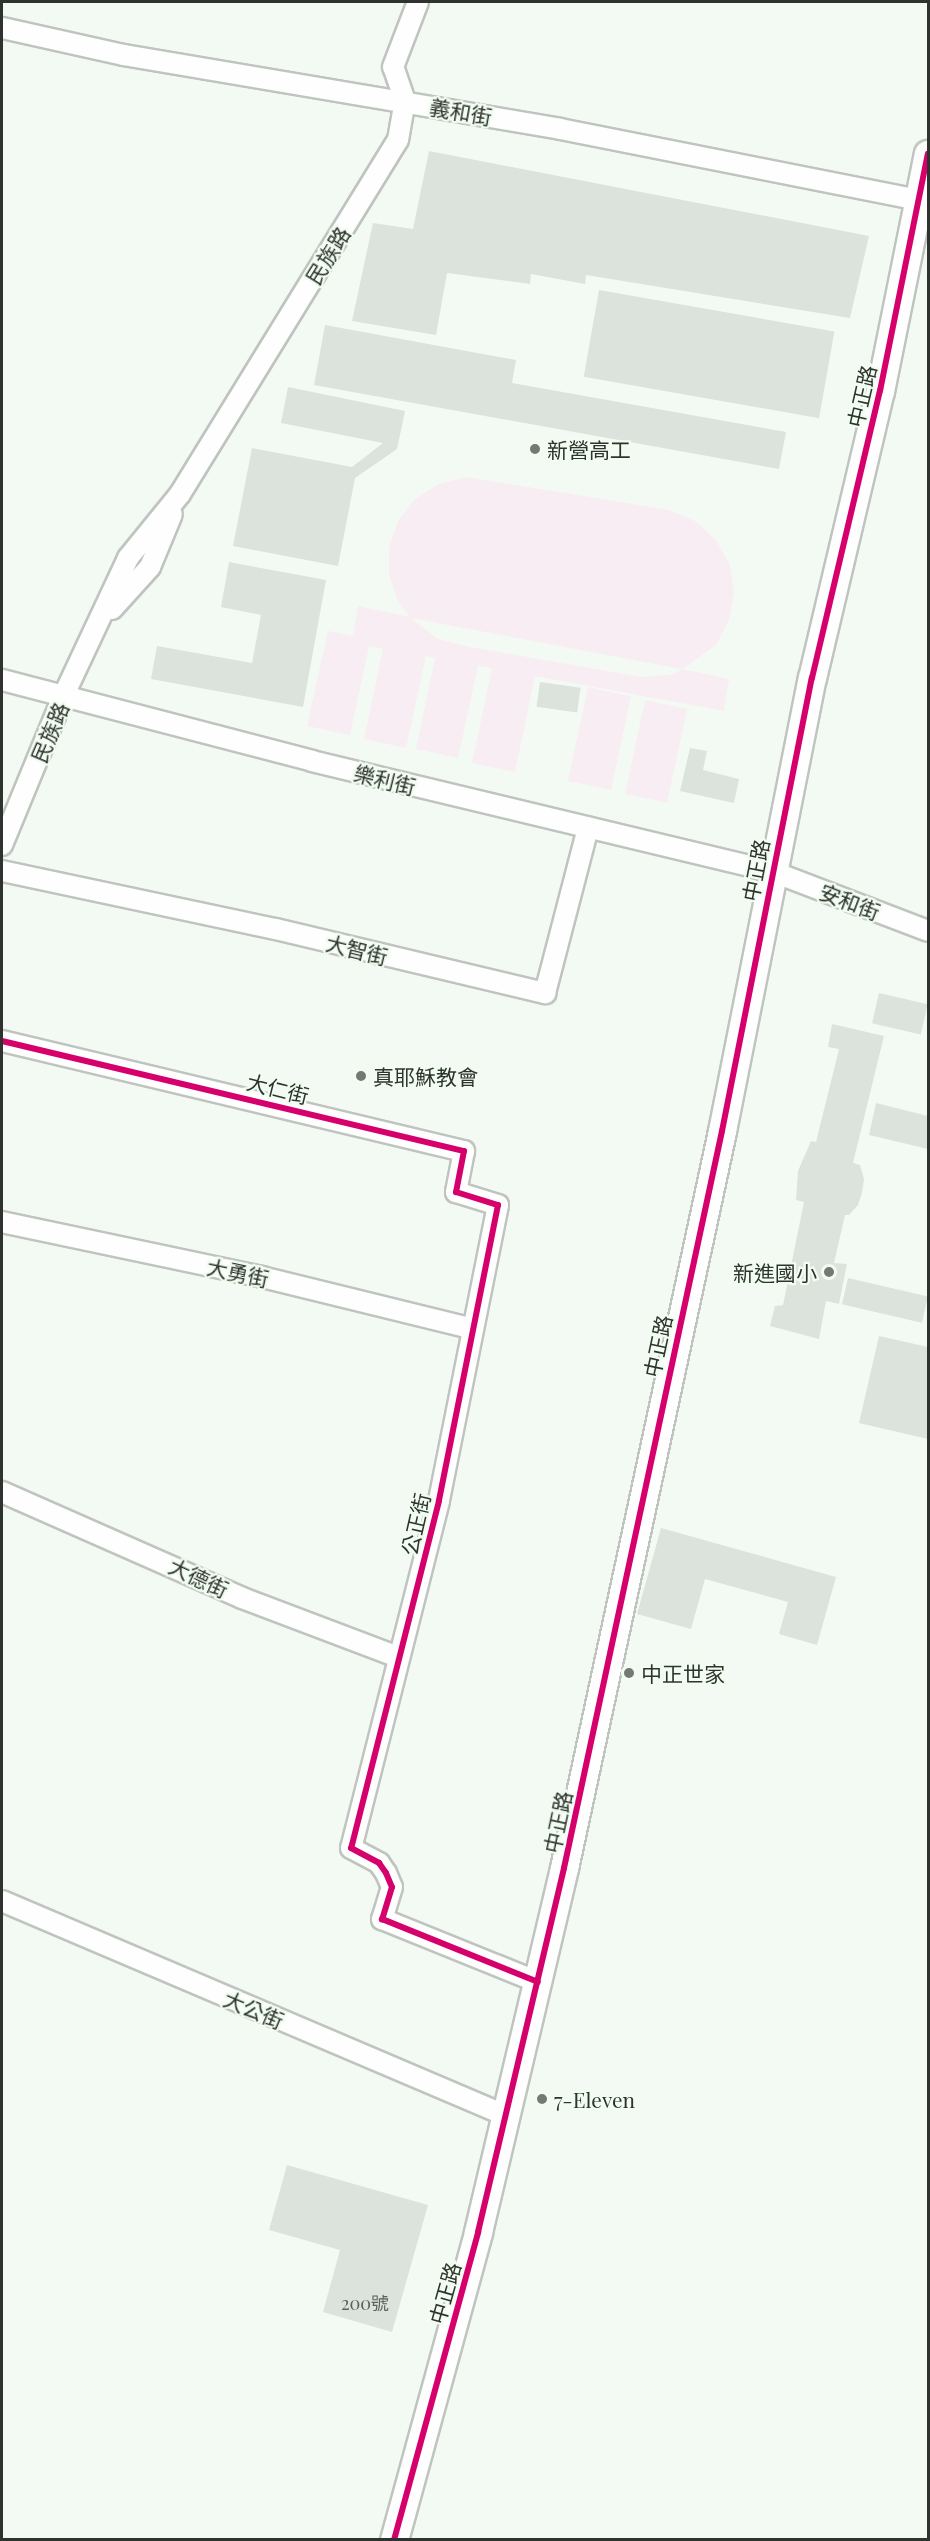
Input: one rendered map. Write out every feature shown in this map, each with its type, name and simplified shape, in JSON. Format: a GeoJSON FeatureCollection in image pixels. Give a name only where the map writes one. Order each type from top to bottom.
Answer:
{"type":"FeatureCollection","features":[{"type":"Feature","properties":{"kind":"street","name":"民族路"},"geometry":{"type":"LineString","coordinates":[[2,845],[63,697],[101,621],[128,558],[180,494],[398,140],[405,101],[393,67],[418,2]]}},
{"type":"Feature","properties":{"kind":"street","name":"義和街"},"geometry":{"type":"LineString","coordinates":[[2,28],[123,55],[405,101],[692,153],[919,200]]}},
{"type":"Feature","properties":{"kind":"street","name":"中正路"},"geometry":{"type":"LineString","coordinates":[[394,2540],[507,2116],[538,1982],[722,1131],[771,871],[814,667],[880,391],[928,154]]}},
{"type":"Feature","properties":{"kind":"street","name":"樂利街"},"geometry":{"type":"LineString","coordinates":[[2,680],[588,828],[771,871]]}},
{"type":"Feature","properties":{"kind":"street","name":"大智街"},"geometry":{"type":"LineString","coordinates":[[2,871],[276,929],[545,993],[588,828]]}},
{"type":"Feature","properties":{"kind":"street","name":"安和街"},"geometry":{"type":"LineString","coordinates":[[771,871],[928,931]]}},
{"type":"Feature","properties":{"kind":"street","name":"大仁街"},"geometry":{"type":"LineString","coordinates":[[2,1041],[464,1151],[456,1192],[498,1205]]}},
{"type":"Feature","properties":{"kind":"street","name":"公正街"},"geometry":{"type":"LineString","coordinates":[[498,1205],[438,1501],[351,1848],[379,1863],[386,1873],[392,1887],[382,1919],[538,1982]]}},
{"type":"Feature","properties":{"kind":"street","name":"大勇街"},"geometry":{"type":"LineString","coordinates":[[2,1222],[262,1277],[473,1329]]}},
{"type":"Feature","properties":{"kind":"street","name":"大德街"},"geometry":{"type":"LineString","coordinates":[[2,1492],[191,1572],[242,1598],[398,1657]]}},
{"type":"Feature","properties":{"kind":"street","name":"大公街"},"geometry":{"type":"LineString","coordinates":[[2,1901],[507,2116]]}},
{"type":"Feature","properties":{"kind":"shaded area"},"geometry":{"type":"Polygon","coordinates":[[[466,477],[669,510],[695,521],[716,540],[730,565],[734,593],[729,620],[716,645],[683,669],[729,679],[724,711],[535,676],[515,772],[472,763],[492,668],[478,666],[458,758],[416,749],[435,658],[426,656],[406,748],[364,739],[383,649],[369,646],[350,735],[307,726],[328,631],[353,636],[358,606],[410,617],[398,601],[389,575],[389,547],[398,521],[415,499],[439,484],[466,477]],[[411,618],[438,639],[465,646],[641,677],[669,675],[681,669],[411,618]]]}},
{"type":"Feature","properties":{"kind":"shaded area"},"geometry":{"type":"Polygon","coordinates":[[[588,687],[631,696],[611,790],[568,781],[588,687]]]}},
{"type":"Feature","properties":{"kind":"shaded area"},"geometry":{"type":"Polygon","coordinates":[[[645,700],[687,709],[667,803],[625,794],[645,700]]]}},
{"type":"Feature","properties":{"kind":"building"},"geometry":{"type":"Polygon","coordinates":[[[429,151],[869,236],[850,318],[586,275],[585,284],[531,274],[530,284],[447,273],[436,335],[352,321],[373,223],[413,229],[429,151]]]}},
{"type":"Feature","properties":{"kind":"building"},"geometry":{"type":"Polygon","coordinates":[[[599,290],[834,332],[819,418],[584,377],[599,290]]]}},
{"type":"Feature","properties":{"kind":"building"},"geometry":{"type":"Polygon","coordinates":[[[325,325],[516,360],[512,383],[786,432],[779,469],[314,385],[325,325]]]}},
{"type":"Feature","properties":{"kind":"building"},"geometry":{"type":"Polygon","coordinates":[[[288,387],[405,411],[397,449],[355,478],[338,566],[233,546],[252,448],[352,467],[383,443],[281,423],[288,387]]]}},
{"type":"Feature","properties":{"kind":"building"},"geometry":{"type":"Polygon","coordinates":[[[229,562],[326,580],[303,707],[151,679],[157,646],[252,663],[261,615],[221,607],[229,562]]]}},
{"type":"Feature","properties":{"kind":"building"},"geometry":{"type":"Polygon","coordinates":[[[540,682],[581,688],[577,712],[537,707],[540,682]]]}},
{"type":"Feature","properties":{"kind":"building"},"geometry":{"type":"Polygon","coordinates":[[[690,748],[707,751],[703,770],[739,779],[734,803],[680,791],[690,748]]]}},
{"type":"Feature","properties":{"kind":"building"},"geometry":{"type":"Polygon","coordinates":[[[879,993],[928,1004],[921,1034],[872,1023],[879,993]]]}},
{"type":"Feature","properties":{"kind":"building"},"geometry":{"type":"Polygon","coordinates":[[[832,1024],[884,1036],[853,1163],[860,1165],[864,1179],[862,1193],[858,1205],[849,1215],[845,1215],[834,1263],[847,1264],[839,1304],[826,1301],[819,1339],[770,1326],[775,1306],[783,1305],[804,1202],[796,1200],[798,1171],[811,1141],[816,1142],[839,1049],[828,1047],[832,1024]]]}},
{"type":"Feature","properties":{"kind":"building"},"geometry":{"type":"Polygon","coordinates":[[[876,1103],[928,1116],[928,1149],[869,1135],[876,1103]]]}},
{"type":"Feature","properties":{"kind":"building"},"geometry":{"type":"Polygon","coordinates":[[[848,1278],[928,1296],[922,1323],[842,1304],[848,1278]]]}},
{"type":"Feature","properties":{"kind":"building"},"geometry":{"type":"Polygon","coordinates":[[[879,1336],[928,1347],[928,1439],[859,1423],[879,1336]]]}},
{"type":"Feature","properties":{"kind":"building"},"geometry":{"type":"Polygon","coordinates":[[[661,1528],[836,1577],[817,1645],[779,1634],[788,1602],[705,1579],[691,1629],[637,1614],[661,1528]]]}},
{"type":"Feature","properties":{"kind":"building"},"geometry":{"type":"Polygon","coordinates":[[[287,2165],[428,2205],[392,2332],[323,2312],[340,2250],[269,2230],[287,2165]]]}},
{"type":"Feature","properties":{"kind":"cycle path"},"geometry":{"type":"LineString","coordinates":[[394,2540],[478,2232],[564,1868],[722,1131],[812,678],[880,391],[928,154]]}},
{"type":"Feature","properties":{"kind":"cycle path"},"geometry":{"type":"LineString","coordinates":[[2,1041],[464,1151],[456,1192],[498,1205],[439,1501],[351,1848],[379,1863],[386,1873],[392,1887],[382,1919],[538,1982]]}},
{"type":"Feature","properties":{"kind":"place","name":"新營高工"},"geometry":{"type":"Point","coordinates":[535,449]}},
{"type":"Feature","properties":{"kind":"place","name":"真耶穌教會"},"geometry":{"type":"Point","coordinates":[361,1076]}},
{"type":"Feature","properties":{"kind":"place","name":"新進國小"},"geometry":{"type":"Point","coordinates":[829,1272]}},
{"type":"Feature","properties":{"kind":"place","name":"中正世家"},"geometry":{"type":"Point","coordinates":[629,1673]}},
{"type":"Feature","properties":{"kind":"place","name":"7-Eleven"},"geometry":{"type":"Point","coordinates":[542,2099]}}]}
